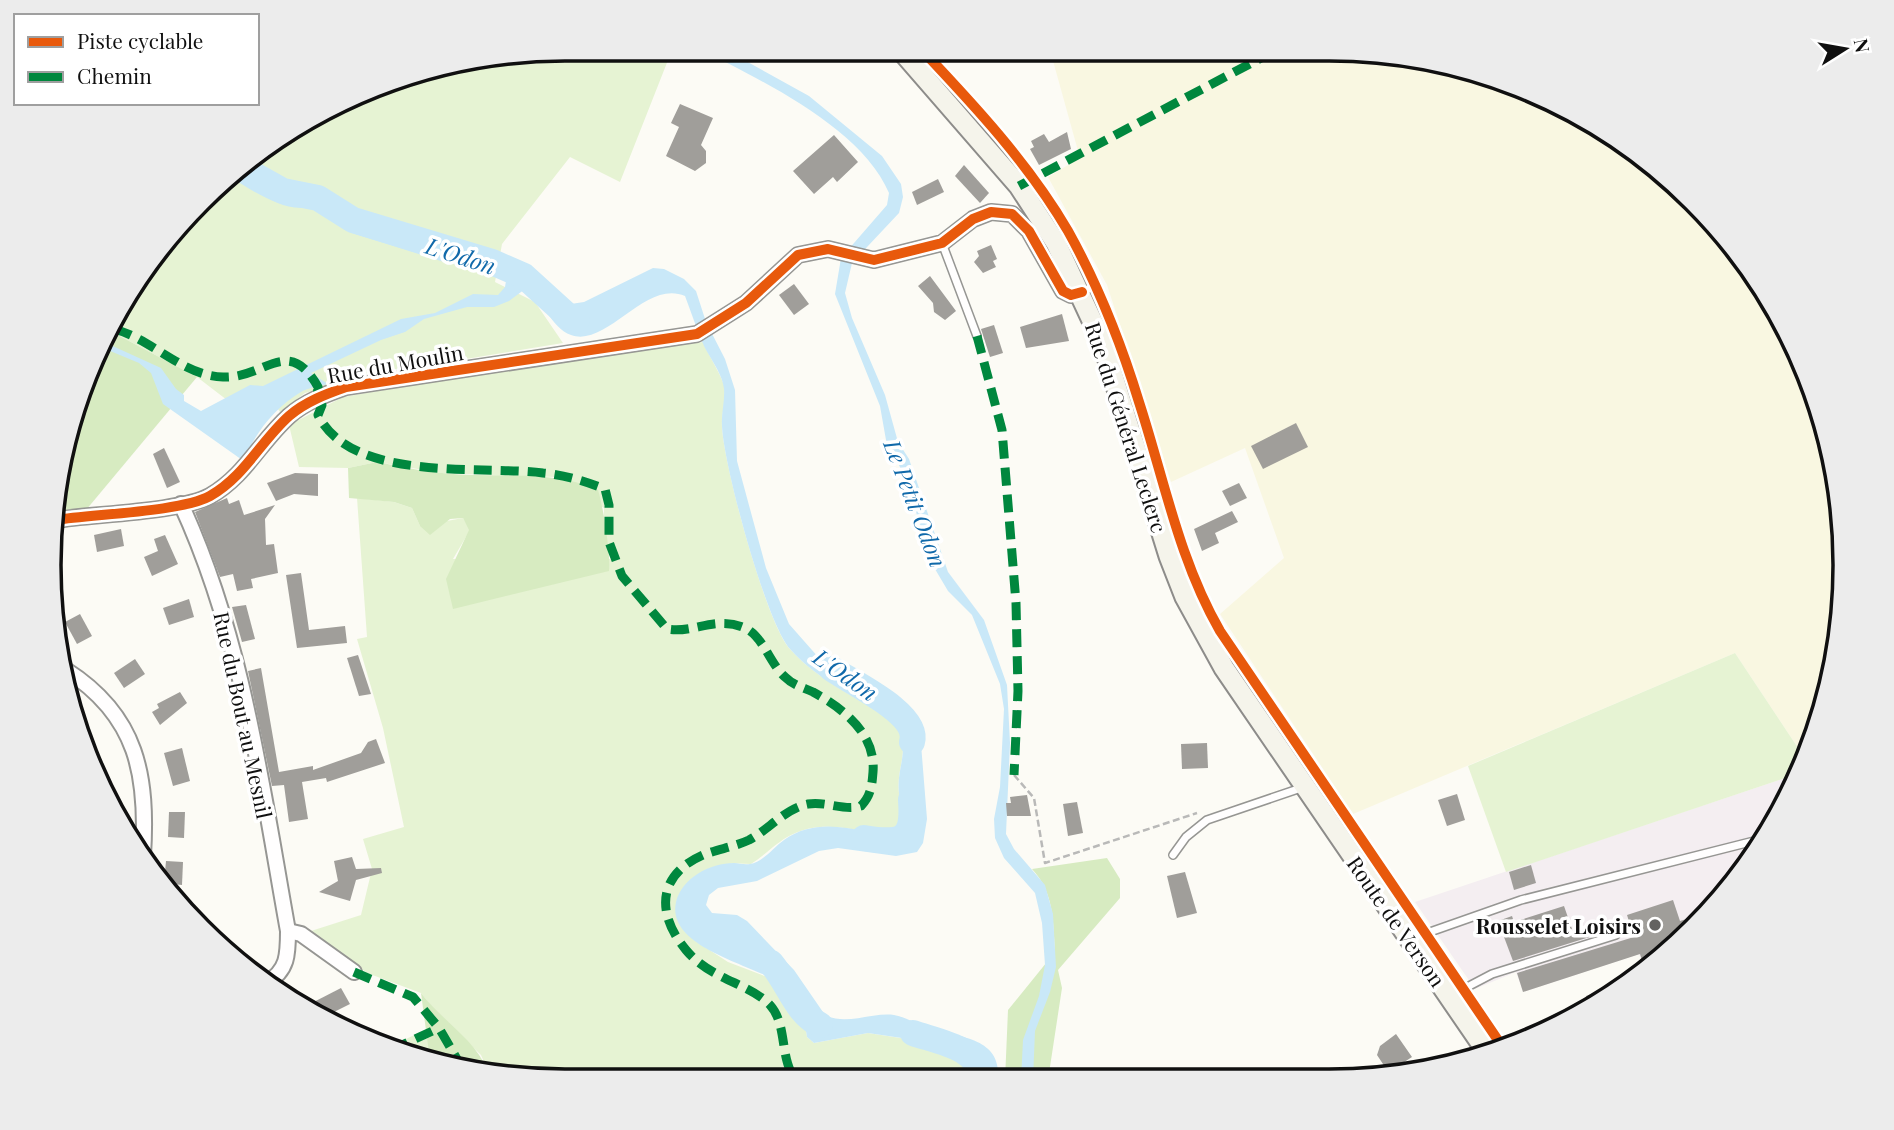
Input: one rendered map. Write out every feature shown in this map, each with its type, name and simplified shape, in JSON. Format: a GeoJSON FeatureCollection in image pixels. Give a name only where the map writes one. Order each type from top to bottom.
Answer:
{"type":"FeatureCollection","features":[{"type":"Feature","properties":{"kind":"main road","name":"Rue du Général Leclerc"},"geometry":{"type":"LineString","coordinates":[[910,61],[1019,186],[1089,289],[1103,344],[1180,563],[1185,597],[1224,668],[1305,787]]}},
{"type":"Feature","properties":{"kind":"main road","name":"Route de Verson"},"geometry":{"type":"LineString","coordinates":[[1305,787],[1482,1045]]}},
{"type":"Feature","properties":{"kind":"street"},"geometry":{"type":"LineString","coordinates":[[942,243],[973,219],[990,212],[1012,214],[1029,231],[1063,291],[1071,295],[1089,289]]}},
{"type":"Feature","properties":{"kind":"street","name":"Rue du Moulin"},"geometry":{"type":"LineString","coordinates":[[64,519],[181,504],[208,497],[247,468],[290,415],[317,397],[346,387],[697,334],[746,303],[798,254],[812,250],[845,252],[874,260],[942,243]]}},
{"type":"Feature","properties":{"kind":"street","name":"Rue du Bout au Mesnil"},"geometry":{"type":"LineString","coordinates":[[181,504],[204,553],[230,636],[288,931],[288,956],[283,970],[274,977]]}},
{"type":"Feature","properties":{"kind":"street"},"geometry":{"type":"LineString","coordinates":[[74,675],[106,702],[122,724],[135,751],[143,779],[146,810],[144,842]]}},
{"type":"Feature","properties":{"kind":"street"},"geometry":{"type":"LineString","coordinates":[[288,931],[301,934],[354,972]]}},
{"type":"Feature","properties":{"kind":"lane"},"geometry":{"type":"LineString","coordinates":[[942,243],[977,336]]}},
{"type":"Feature","properties":{"kind":"lane"},"geometry":{"type":"LineString","coordinates":[[1173,855],[1186,837],[1207,820],[1305,787]]}},
{"type":"Feature","properties":{"kind":"lane"},"geometry":{"type":"LineString","coordinates":[[1409,939],[1521,900],[1750,842]]}},
{"type":"Feature","properties":{"kind":"lane"},"geometry":{"type":"LineString","coordinates":[[1449,996],[1492,974],[1616,935]]}},
{"type":"Feature","properties":{"kind":"path"},"geometry":{"type":"LineString","coordinates":[[1014,775],[1034,798],[1045,863],[1126,839],[1209,809],[1222,815]]}},
{"type":"Feature","properties":{"kind":"shaded area"},"geometry":{"type":"Polygon","coordinates":[[[1053,61],[1329,61],[1362,62],[1427,71],[1491,88],[1552,113],[1636,165],[1708,233],[1748,285],[1781,342],[1816,435],[1832,532],[1832,598],[1816,695],[1798,748],[1735,653],[1353,814],[1220,614],[1284,558],[1245,448],[1171,482],[1107,285],[1048,177],[1080,158],[1053,61]]]}},
{"type":"Feature","properties":{"kind":"shaded area"},"geometry":{"type":"Polygon","coordinates":[[[1785,778],[1765,817],[1729,872],[1685,921],[1641,960],[1639,954],[1523,992],[1516,972],[1475,989],[1415,902],[1785,778]]]}},
{"type":"Feature","properties":{"kind":"green space"},"geometry":{"type":"Polygon","coordinates":[[[668,61],[620,182],[570,157],[502,244],[495,282],[535,302],[563,343],[375,374],[305,393],[280,412],[269,396],[240,410],[197,377],[117,335],[146,285],[186,233],[233,186],[285,146],[342,113],[435,78],[532,62],[668,61]]]}},
{"type":"Feature","properties":{"kind":"green space"},"geometry":{"type":"Polygon","coordinates":[[[117,335],[197,377],[86,510],[64,513],[71,467],[88,403],[117,335]]]}},
{"type":"Feature","properties":{"kind":"green space"},"geometry":{"type":"Polygon","coordinates":[[[703,342],[724,385],[722,427],[730,474],[758,578],[780,634],[790,649],[814,671],[898,726],[903,745],[899,793],[907,830],[902,841],[846,828],[818,827],[791,835],[751,864],[716,866],[690,882],[676,902],[681,924],[694,940],[728,962],[780,982],[792,993],[805,1022],[807,1037],[814,1043],[868,1033],[952,1046],[964,1058],[969,1069],[565,1069],[484,1062],[481,1055],[435,1011],[421,993],[367,973],[311,931],[361,915],[372,869],[363,839],[404,827],[383,728],[357,639],[367,637],[357,498],[394,502],[412,508],[420,526],[463,518],[470,530],[453,559],[611,559],[604,533],[604,508],[555,477],[441,473],[377,462],[348,468],[299,467],[289,425],[343,397],[498,370],[703,342]]]}},
{"type":"Feature","properties":{"kind":"green space"},"geometry":{"type":"Polygon","coordinates":[[[377,462],[462,475],[560,479],[598,490],[606,530],[609,571],[453,609],[446,579],[469,530],[463,518],[450,519],[430,535],[420,526],[412,508],[394,502],[349,498],[348,468],[377,462]]]}},
{"type":"Feature","properties":{"kind":"green space"},"geometry":{"type":"Polygon","coordinates":[[[1735,653],[1798,748],[1785,778],[1506,872],[1468,766],[1735,653]]]}},
{"type":"Feature","properties":{"kind":"green space"},"geometry":{"type":"Polygon","coordinates":[[[1107,858],[1120,879],[1120,898],[1058,970],[1062,988],[1050,1069],[1005,1069],[1008,1010],[1055,952],[1053,918],[1048,897],[1045,887],[1032,869],[1107,858]]]}},
{"type":"Feature","properties":{"kind":"green space"},"geometry":{"type":"Polygon","coordinates":[[[421,993],[466,1039],[483,1062],[429,1050],[421,993]]]}},
{"type":"Feature","properties":{"kind":"green space"},"geometry":{"type":"Polygon","coordinates":[[[427,1029],[429,1050],[403,1042],[427,1029]]]}},
{"type":"Feature","properties":{"kind":"water","name":"Le Petit Odon"},"geometry":{"type":"Polygon","coordinates":[[[724,61],[746,61],[809,96],[882,156],[901,184],[903,197],[899,213],[852,263],[845,293],[852,318],[885,395],[898,442],[909,459],[948,572],[984,620],[1007,685],[1010,743],[1006,834],[1014,849],[1045,885],[1053,914],[1056,967],[1035,1031],[1033,1069],[1022,1069],[1023,1040],[1039,996],[1045,965],[1042,923],[1035,893],[1004,858],[995,838],[994,819],[1000,787],[1004,709],[1000,684],[972,615],[948,591],[935,569],[903,473],[886,440],[880,406],[835,294],[841,258],[887,205],[889,193],[875,169],[856,147],[833,127],[751,75],[724,61]]]}},
{"type":"Feature","properties":{"kind":"water"},"geometry":{"type":"Polygon","coordinates":[[[250,172],[362,221],[503,269],[543,296],[564,305],[584,302],[653,268],[664,269],[684,279],[696,291],[735,390],[737,461],[766,568],[789,624],[819,658],[907,717],[921,744],[927,819],[923,843],[917,852],[896,856],[838,848],[819,851],[757,881],[718,888],[709,895],[706,905],[712,913],[737,915],[747,921],[794,970],[825,1015],[842,1019],[877,1015],[903,1017],[926,1027],[977,1042],[993,1055],[997,1069],[970,1069],[954,1049],[942,1044],[868,1033],[814,1043],[807,1037],[802,1014],[791,992],[780,983],[703,946],[687,934],[677,919],[676,902],[679,893],[691,879],[716,866],[754,863],[798,832],[812,828],[842,827],[902,841],[907,830],[899,793],[903,745],[898,726],[802,661],[780,633],[769,608],[747,542],[724,445],[723,384],[704,346],[685,296],[670,293],[655,297],[598,332],[585,336],[571,335],[564,331],[525,289],[509,301],[494,307],[467,307],[424,319],[405,332],[381,340],[311,373],[328,384],[304,391],[283,405],[259,432],[245,462],[163,404],[151,373],[139,363],[109,351],[111,345],[161,368],[176,389],[184,395],[184,401],[201,411],[250,385],[263,386],[401,319],[435,313],[473,294],[498,295],[505,287],[506,281],[497,273],[444,262],[352,233],[330,214],[311,206],[291,207],[258,194],[238,182],[250,172]]]}},
{"type":"Feature","properties":{"kind":"building"},"geometry":{"type":"Polygon","coordinates":[[[680,104],[713,118],[701,145],[706,151],[706,163],[695,171],[666,156],[679,127],[671,123],[680,104]]]}},
{"type":"Feature","properties":{"kind":"building"},"geometry":{"type":"Polygon","coordinates":[[[1067,132],[1071,149],[1039,165],[1030,149],[1034,147],[1031,141],[1044,134],[1049,142],[1067,132]]]}},
{"type":"Feature","properties":{"kind":"building"},"geometry":{"type":"Polygon","coordinates":[[[834,135],[858,162],[837,182],[833,177],[814,194],[793,171],[834,135]]]}},
{"type":"Feature","properties":{"kind":"building"},"geometry":{"type":"Polygon","coordinates":[[[964,165],[989,193],[980,203],[955,176],[964,165]]]}},
{"type":"Feature","properties":{"kind":"building"},"geometry":{"type":"Polygon","coordinates":[[[938,179],[944,192],[917,205],[912,192],[938,179]]]}},
{"type":"Feature","properties":{"kind":"building"},"geometry":{"type":"Polygon","coordinates":[[[991,245],[997,259],[993,261],[996,267],[983,273],[974,262],[979,256],[977,251],[991,245]]]}},
{"type":"Feature","properties":{"kind":"building"},"geometry":{"type":"Polygon","coordinates":[[[930,276],[956,311],[945,320],[934,312],[933,303],[918,286],[930,276]]]}},
{"type":"Feature","properties":{"kind":"building"},"geometry":{"type":"Polygon","coordinates":[[[794,284],[809,304],[794,315],[779,295],[794,284]]]}},
{"type":"Feature","properties":{"kind":"building"},"geometry":{"type":"Polygon","coordinates":[[[1062,314],[1069,341],[1026,348],[1020,327],[1062,314]]]}},
{"type":"Feature","properties":{"kind":"building"},"geometry":{"type":"Polygon","coordinates":[[[994,325],[1003,353],[990,357],[981,329],[994,325]]]}},
{"type":"Feature","properties":{"kind":"building"},"geometry":{"type":"Polygon","coordinates":[[[1296,423],[1308,447],[1263,469],[1251,446],[1296,423]]]}},
{"type":"Feature","properties":{"kind":"building"},"geometry":{"type":"Polygon","coordinates":[[[164,448],[180,482],[167,488],[153,454],[164,448]]]}},
{"type":"Feature","properties":{"kind":"building"},"geometry":{"type":"Polygon","coordinates":[[[295,473],[318,474],[318,496],[294,494],[276,501],[267,483],[295,473]]]}},
{"type":"Feature","properties":{"kind":"building"},"geometry":{"type":"Polygon","coordinates":[[[1239,483],[1247,498],[1230,506],[1222,491],[1239,483]]]}},
{"type":"Feature","properties":{"kind":"building"},"geometry":{"type":"Polygon","coordinates":[[[227,498],[229,504],[239,500],[244,515],[275,505],[265,519],[266,545],[274,544],[278,573],[251,579],[253,588],[237,591],[233,574],[220,577],[195,512],[227,498]]]}},
{"type":"Feature","properties":{"kind":"building"},"geometry":{"type":"Polygon","coordinates":[[[1232,511],[1238,522],[1215,533],[1219,543],[1202,551],[1194,529],[1232,511]]]}},
{"type":"Feature","properties":{"kind":"building"},"geometry":{"type":"Polygon","coordinates":[[[121,529],[124,546],[97,552],[94,535],[121,529]]]}},
{"type":"Feature","properties":{"kind":"building"},"geometry":{"type":"Polygon","coordinates":[[[165,535],[178,564],[152,576],[144,557],[158,551],[154,539],[165,535]]]}},
{"type":"Feature","properties":{"kind":"building"},"geometry":{"type":"Polygon","coordinates":[[[301,573],[309,630],[345,626],[347,643],[297,648],[286,575],[301,573]]]}},
{"type":"Feature","properties":{"kind":"building"},"geometry":{"type":"Polygon","coordinates":[[[189,599],[194,617],[169,625],[163,608],[189,599]]]}},
{"type":"Feature","properties":{"kind":"building"},"geometry":{"type":"Polygon","coordinates":[[[246,605],[255,639],[242,642],[232,607],[246,605]]]}},
{"type":"Feature","properties":{"kind":"building"},"geometry":{"type":"Polygon","coordinates":[[[80,614],[92,636],[77,644],[65,622],[80,614]]]}},
{"type":"Feature","properties":{"kind":"building"},"geometry":{"type":"Polygon","coordinates":[[[358,655],[371,694],[359,696],[347,658],[358,655]]]}},
{"type":"Feature","properties":{"kind":"building"},"geometry":{"type":"Polygon","coordinates":[[[135,659],[145,674],[124,688],[114,673],[135,659]]]}},
{"type":"Feature","properties":{"kind":"building"},"geometry":{"type":"Polygon","coordinates":[[[261,668],[279,772],[313,766],[313,770],[361,753],[368,742],[376,739],[385,763],[327,782],[326,778],[302,782],[308,819],[289,822],[284,785],[272,786],[248,671],[261,668]]]}},
{"type":"Feature","properties":{"kind":"building"},"geometry":{"type":"Polygon","coordinates":[[[180,692],[187,703],[160,725],[152,712],[159,708],[157,704],[180,692]]]}},
{"type":"Feature","properties":{"kind":"building"},"geometry":{"type":"Polygon","coordinates":[[[1207,743],[1208,768],[1182,769],[1181,744],[1207,743]]]}},
{"type":"Feature","properties":{"kind":"building"},"geometry":{"type":"Polygon","coordinates":[[[182,748],[190,781],[173,786],[164,753],[182,748]]]}},
{"type":"Feature","properties":{"kind":"building"},"geometry":{"type":"Polygon","coordinates":[[[1457,794],[1465,820],[1447,826],[1438,800],[1457,794]]]}},
{"type":"Feature","properties":{"kind":"building"},"geometry":{"type":"Polygon","coordinates":[[[1027,795],[1031,816],[1007,816],[1006,803],[1011,803],[1010,797],[1027,795]]]}},
{"type":"Feature","properties":{"kind":"building"},"geometry":{"type":"Polygon","coordinates":[[[1077,802],[1083,833],[1068,836],[1063,804],[1077,802]]]}},
{"type":"Feature","properties":{"kind":"building"},"geometry":{"type":"Polygon","coordinates":[[[169,812],[185,812],[184,838],[168,837],[169,812]]]}},
{"type":"Feature","properties":{"kind":"building"},"geometry":{"type":"Polygon","coordinates":[[[352,857],[356,869],[381,868],[382,873],[356,880],[350,901],[319,892],[338,881],[334,861],[352,857]]]}},
{"type":"Feature","properties":{"kind":"building"},"geometry":{"type":"Polygon","coordinates":[[[166,861],[183,862],[182,885],[175,884],[165,872],[166,861]]]}},
{"type":"Feature","properties":{"kind":"building"},"geometry":{"type":"Polygon","coordinates":[[[1531,865],[1536,883],[1514,890],[1509,872],[1531,865]]]}},
{"type":"Feature","properties":{"kind":"building"},"geometry":{"type":"Polygon","coordinates":[[[1185,872],[1197,913],[1177,918],[1167,876],[1185,872]]]}},
{"type":"Feature","properties":{"kind":"building"},"geometry":{"type":"Polygon","coordinates":[[[1673,900],[1680,921],[1687,919],[1642,960],[1640,954],[1523,992],[1517,973],[1634,937],[1627,915],[1673,900]]]}},
{"type":"Feature","properties":{"kind":"building"},"geometry":{"type":"Polygon","coordinates":[[[1564,906],[1573,932],[1594,925],[1596,935],[1513,961],[1498,921],[1512,916],[1514,922],[1564,906]]]}},
{"type":"Feature","properties":{"kind":"building"},"geometry":{"type":"Polygon","coordinates":[[[341,988],[350,1004],[333,1012],[314,1002],[341,988]]]}},
{"type":"Feature","properties":{"kind":"building"},"geometry":{"type":"Polygon","coordinates":[[[1396,1034],[1412,1057],[1403,1063],[1384,1065],[1377,1055],[1380,1046],[1396,1034]]]}},
{"type":"Feature","properties":{"kind":"waterway","name":"L'Odon"},"geometry":{"type":"LineString","coordinates":[[249,172],[283,191],[318,198],[353,220],[492,262],[524,276],[568,316],[577,319]]}},
{"type":"Feature","properties":{"kind":"waterway","name":"L'Odon"},"geometry":{"type":"LineString","coordinates":[[832,669],[896,710],[912,731],[912,742]]}},
{"type":"Feature","properties":{"kind":"waterway","name":"L'Odon"},"geometry":{"type":"LineString","coordinates":[[864,838],[887,840],[903,837],[910,824],[911,800]]}},
{"type":"Feature","properties":{"kind":"waterway","name":"L'Odon"},"geometry":{"type":"LineString","coordinates":[[771,963],[804,1013],[820,1025]]}},
{"type":"Feature","properties":{"kind":"waterway","name":"L'Odon"},"geometry":{"type":"LineString","coordinates":[[913,1033],[966,1053],[979,1069]]}},
{"type":"Feature","properties":{"kind":"marked path"},"geometry":{"type":"LineString","coordinates":[[1019,186],[1255,61]]}},
{"type":"Feature","properties":{"kind":"marked path"},"geometry":{"type":"LineString","coordinates":[[119,331],[181,364],[208,375],[238,376],[275,363],[296,363],[307,371],[318,387],[317,397],[322,405],[318,415],[335,437],[359,452],[388,461],[420,466],[551,474],[605,489],[609,505],[609,542],[622,576],[667,629],[724,623],[745,628],[757,637],[788,680],[836,706],[856,724],[864,734],[873,758],[870,790],[861,806],[815,803],[800,806],[749,840],[703,855],[688,863],[669,884],[666,897],[670,923],[686,950],[718,975],[752,991],[776,1013],[790,1069]]}},
{"type":"Feature","properties":{"kind":"marked path"},"geometry":{"type":"LineString","coordinates":[[977,336],[1002,430],[1016,603],[1018,691],[1014,775]]}},
{"type":"Feature","properties":{"kind":"marked path"},"geometry":{"type":"LineString","coordinates":[[354,972],[413,997],[439,1028],[455,1056]]}},
{"type":"Feature","properties":{"kind":"marked path"},"geometry":{"type":"LineString","coordinates":[[406,1043],[439,1028]]}},
{"type":"Feature","properties":{"kind":"cycle path"},"geometry":{"type":"LineString","coordinates":[[932,61],[981,114],[1036,182],[1068,231],[1089,272],[1125,358],[1183,548],[1220,631],[1498,1039]]}},
{"type":"Feature","properties":{"kind":"cycle path"},"geometry":{"type":"LineString","coordinates":[[64,519],[179,506],[210,496],[233,479],[295,411],[346,387],[697,334],[746,303],[798,255],[828,249],[874,260],[942,243],[973,219],[991,212],[1012,214],[1029,231],[1063,291],[1071,295],[1082,292]]}},
{"type":"Feature","properties":{"kind":"place","name":"Rousselet Loisirs"},"geometry":{"type":"Point","coordinates":[1655,925]}}]}
